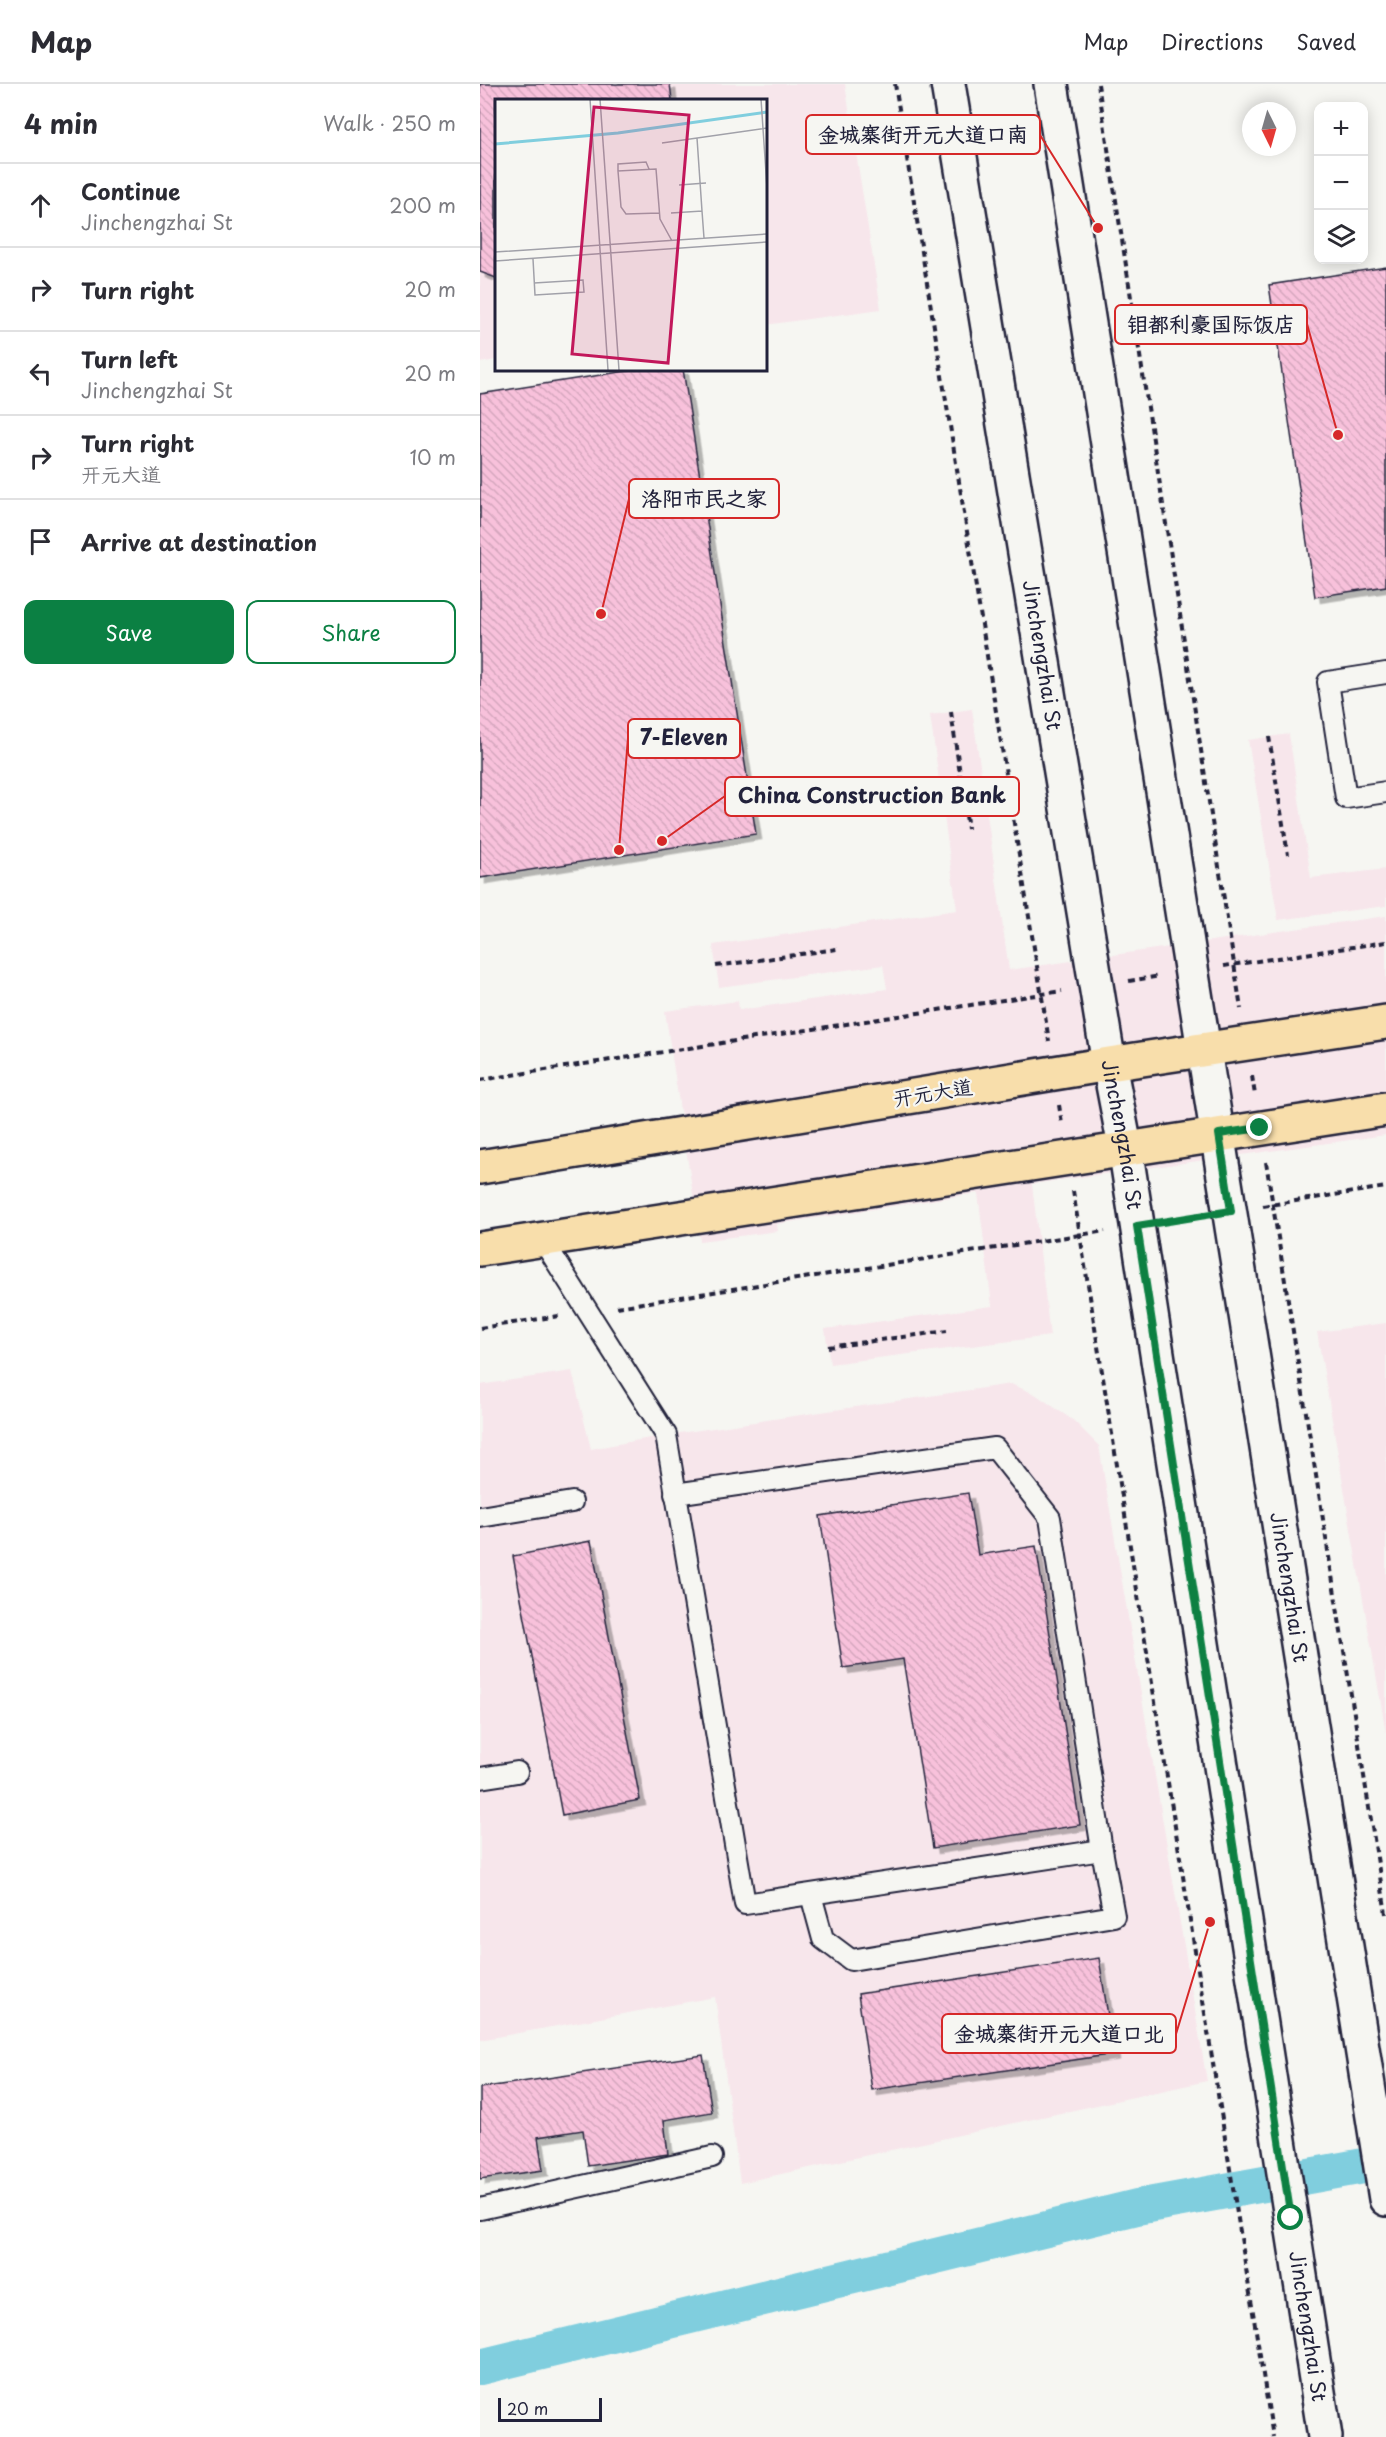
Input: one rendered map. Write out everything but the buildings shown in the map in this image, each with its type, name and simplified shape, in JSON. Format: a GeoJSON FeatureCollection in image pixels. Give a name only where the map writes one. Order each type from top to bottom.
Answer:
{"type":"FeatureCollection","features":[{"type":"Feature","properties":{"kind":"main road","name":"Jinchengzhai St"},"geometry":{"type":"LineString","coordinates":[[948,84],[1096,986],[1125,1148],[1324,2437]]}},
{"type":"Feature","properties":{"kind":"main road","name":"Jinchengzhai St"},"geometry":{"type":"LineString","coordinates":[[1051,84],[1386,2199]]}},
{"type":"Feature","properties":{"kind":"main road","name":"开元大道"},"geometry":{"type":"LineString","coordinates":[[480,1167],[1109,1064],[1386,1022]]}},
{"type":"Feature","properties":{"kind":"main road"},"geometry":{"type":"LineString","coordinates":[[480,1249],[1386,1109]]}},
{"type":"Feature","properties":{"kind":"lane"},"geometry":{"type":"LineString","coordinates":[[1386,673],[1328,682],[1346,798],[1386,792]]}},
{"type":"Feature","properties":{"kind":"lane"},"geometry":{"type":"LineString","coordinates":[[542,1239],[666,1435],[745,1905],[1102,1850]]}},
{"type":"Feature","properties":{"kind":"lane"},"geometry":{"type":"LineString","coordinates":[[675,1494],[995,1448],[1050,1518],[1114,1916],[851,1960],[823,1940],[811,1895]]}},
{"type":"Feature","properties":{"kind":"lane"},"geometry":{"type":"LineString","coordinates":[[480,1517],[572,1502]]}},
{"type":"Feature","properties":{"kind":"lane"},"geometry":{"type":"LineString","coordinates":[[480,1778],[517,1772]]}},
{"type":"Feature","properties":{"kind":"lane"},"geometry":{"type":"LineString","coordinates":[[480,2209],[712,2157]]}},
{"type":"Feature","properties":{"kind":"path"},"geometry":{"type":"LineString","coordinates":[[1098,84],[1234,965],[1386,1914]]}},
{"type":"Feature","properties":{"kind":"path"},"geometry":{"type":"LineString","coordinates":[[951,712],[968,830]]}},
{"type":"Feature","properties":{"kind":"path"},"geometry":{"type":"LineString","coordinates":[[1269,737],[1288,855]]}},
{"type":"Feature","properties":{"kind":"path"},"geometry":{"type":"LineString","coordinates":[[480,1080],[1386,942]]}},
{"type":"Feature","properties":{"kind":"path"},"geometry":{"type":"LineString","coordinates":[[716,966],[837,949]]}},
{"type":"Feature","properties":{"kind":"path"},"geometry":{"type":"LineString","coordinates":[[480,1328],[1386,1187]]}},
{"type":"Feature","properties":{"kind":"path"},"geometry":{"type":"LineString","coordinates":[[828,1347],[946,1331]]}},
{"type":"Feature","properties":{"kind":"path"},"geometry":{"type":"LineString","coordinates":[[1223,2121],[1273,2437]]}},
{"type":"Feature","properties":{"kind":"shaded area"},"geometry":{"type":"Polygon","coordinates":[[[480,84],[845,84],[881,309],[766,325],[766,99],[495,99],[495,360],[480,363],[480,84]]]}},
{"type":"Feature","properties":{"kind":"shaded area"},"geometry":{"type":"Polygon","coordinates":[[[972,709],[1009,970],[1386,916],[1386,1135],[1032,1184],[1050,1336],[830,1364],[825,1329],[992,1306],[978,1193],[777,1224],[778,1231],[700,1241],[665,1011],[738,1001],[739,1010],[887,989],[883,965],[719,987],[713,945],[957,910],[930,715],[972,709]]]}},
{"type":"Feature","properties":{"kind":"shaded area"},"geometry":{"type":"Polygon","coordinates":[[[1289,734],[1311,878],[1386,869],[1386,906],[1278,920],[1248,740],[1289,734]]]}},
{"type":"Feature","properties":{"kind":"shaded area"},"geometry":{"type":"Polygon","coordinates":[[[1386,1323],[1386,1733],[1317,1332],[1386,1323]]]}},
{"type":"Feature","properties":{"kind":"shaded area"},"geometry":{"type":"Polygon","coordinates":[[[572,1371],[591,1449],[666,1435],[1011,1384],[1035,1394],[1074,1421],[1099,1446],[1207,2081],[740,2183],[715,1997],[480,2040],[480,1385],[572,1371]]]}},
{"type":"Feature","properties":{"kind":"waterway"},"geometry":{"type":"LineString","coordinates":[[480,2367],[1137,2207],[1386,2162]]}},
{"type":"Feature","properties":{"kind":"place","name":"金城寨街开元大道口南"},"geometry":{"type":"Point","coordinates":[1098,228]}},
{"type":"Feature","properties":{"kind":"place","name":"钼都利豪国际饭店"},"geometry":{"type":"Point","coordinates":[1338,435]}},
{"type":"Feature","properties":{"kind":"place","name":"洛阳市民之家"},"geometry":{"type":"Point","coordinates":[601,614]}},
{"type":"Feature","properties":{"kind":"place","name":"China Construction Bank"},"geometry":{"type":"Point","coordinates":[662,841]}},
{"type":"Feature","properties":{"kind":"place","name":"7-Eleven"},"geometry":{"type":"Point","coordinates":[619,850]}},
{"type":"Feature","properties":{"kind":"place","name":"金城寨街开元大道口北"},"geometry":{"type":"Point","coordinates":[1210,1922]}},
{"type":"Feature","properties":{"kind":"route"},"geometry":{"type":"LineString","coordinates":[[1260,1128],[1219,1134],[1231,1211],[1137,1226],[1291,2218]]}}]}
